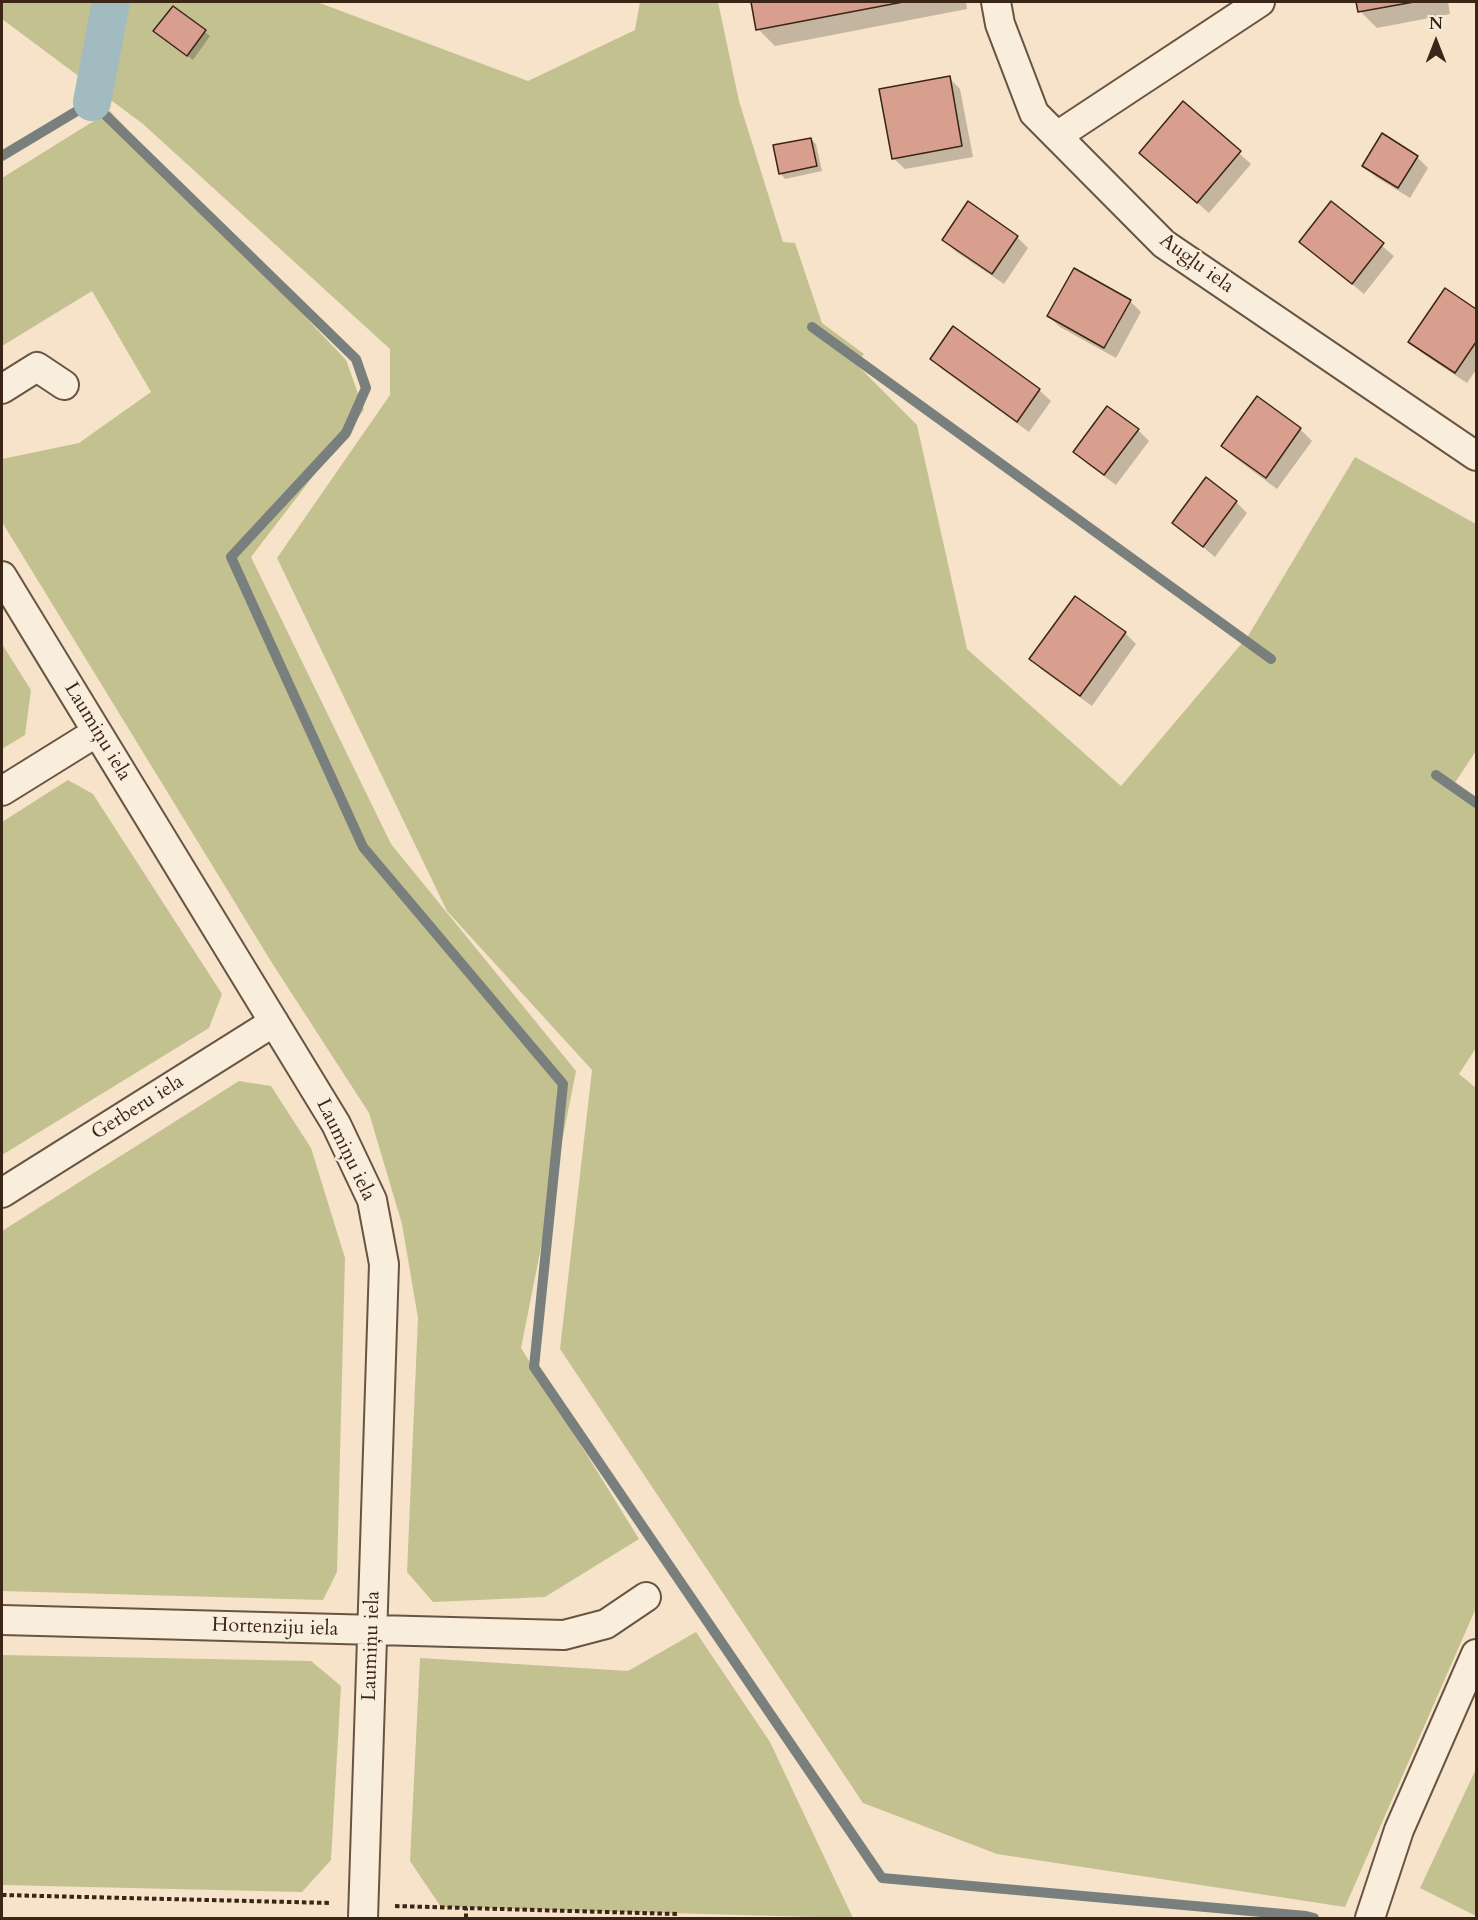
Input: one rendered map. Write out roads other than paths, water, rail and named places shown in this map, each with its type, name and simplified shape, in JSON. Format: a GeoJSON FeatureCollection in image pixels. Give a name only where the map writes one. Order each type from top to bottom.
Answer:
{"type":"FeatureCollection","features":[{"type":"Feature","properties":{"kind":"street","name":"Augļu iela"},"geometry":{"type":"LineString","coordinates":[[996,2],[1000,24],[1034,112],[1164,244],[1476,456]]}},
{"type":"Feature","properties":{"kind":"street"},"geometry":{"type":"LineString","coordinates":[[1057,136],[1260,2]]}},
{"type":"Feature","properties":{"kind":"street"},"geometry":{"type":"LineString","coordinates":[[2,388],[38,367],[64,385]]}},
{"type":"Feature","properties":{"kind":"street","name":"Laumiņu iela"},"geometry":{"type":"LineString","coordinates":[[2,576],[336,1124],[372,1200],[384,1264],[363,1918]]}},
{"type":"Feature","properties":{"kind":"street"},"geometry":{"type":"LineString","coordinates":[[2,791],[97,732]]}},
{"type":"Feature","properties":{"kind":"street","name":"Gerberu iela"},"geometry":{"type":"LineString","coordinates":[[2,1193],[274,1022]]}},
{"type":"Feature","properties":{"kind":"street","name":"Hortenziju iela"},"geometry":{"type":"LineString","coordinates":[[2,1620],[564,1635],[606,1624],[646,1597]]}},
{"type":"Feature","properties":{"kind":"street"},"geometry":{"type":"LineString","coordinates":[[1370,1918],[1399,1830],[1476,1654]]}},
{"type":"Feature","properties":{"kind":"waterway"},"geometry":{"type":"LineString","coordinates":[[92,102],[111,2]]}},
{"type":"Feature","properties":{"kind":"waterway"},"geometry":{"type":"LineString","coordinates":[[2,156],[92,102],[356,359],[366,388],[346,433],[231,557],[363,847],[563,1084],[534,1367],[882,1878],[1314,1918]]}},
{"type":"Feature","properties":{"kind":"waterway"},"geometry":{"type":"LineString","coordinates":[[812,327],[1271,659]]}},
{"type":"Feature","properties":{"kind":"waterway"},"geometry":{"type":"LineString","coordinates":[[1436,775],[1476,803]]}}]}
